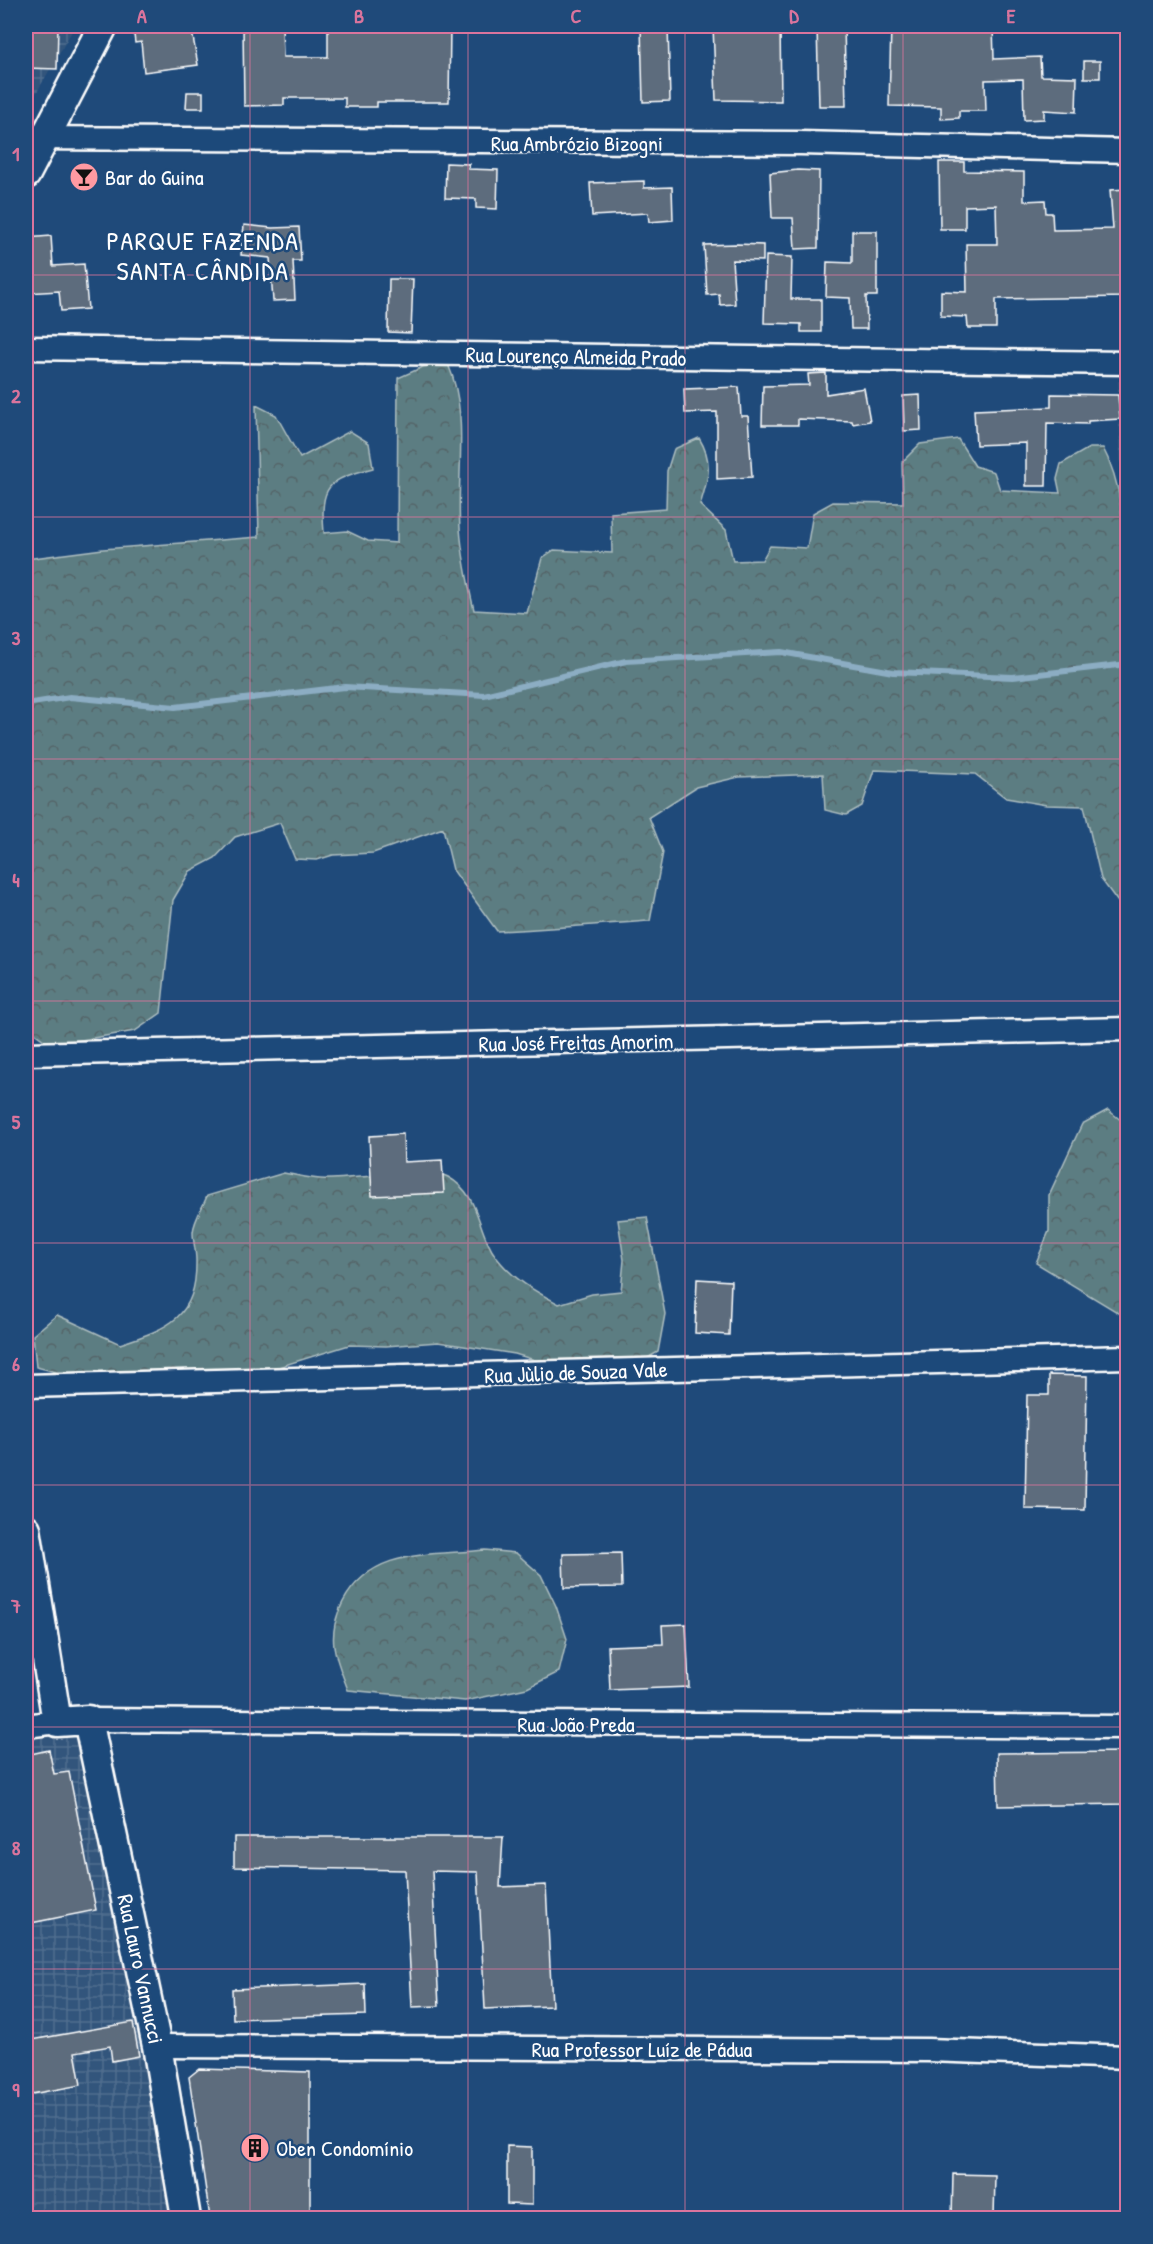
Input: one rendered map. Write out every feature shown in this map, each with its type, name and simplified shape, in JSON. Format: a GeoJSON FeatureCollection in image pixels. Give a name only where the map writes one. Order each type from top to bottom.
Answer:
{"type":"FeatureCollection","features":[{"type":"Feature","properties":{"kind":"street"},"geometry":{"type":"LineString","coordinates":[[26,174],[35,138],[103,26]]}},
{"type":"Feature","properties":{"kind":"street","name":"Rua Ambrózio Bizogni"},"geometry":{"type":"LineString","coordinates":[[35,138],[800,143],[1128,151]]}},
{"type":"Feature","properties":{"kind":"street","name":"Rua Lourenço Almeida Prado"},"geometry":{"type":"LineString","coordinates":[[26,348],[1128,363]]}},
{"type":"Feature","properties":{"kind":"street","name":"Rua José Freitas Amorim"},"geometry":{"type":"LineString","coordinates":[[26,1054],[1128,1029]]}},
{"type":"Feature","properties":{"kind":"street","name":"Rua Jùlio de Souza Vale"},"geometry":{"type":"LineString","coordinates":[[26,1386],[1128,1357]]}},
{"type":"Feature","properties":{"kind":"street"},"geometry":{"type":"LineString","coordinates":[[26,1529],[57,1722]]}},
{"type":"Feature","properties":{"kind":"street","name":"Rua João Preda"},"geometry":{"type":"LineString","coordinates":[[26,1726],[88,1720],[1128,1727]]}},
{"type":"Feature","properties":{"kind":"street","name":"Rua Lauro Vannucci"},"geometry":{"type":"LineString","coordinates":[[88,1720],[157,2046],[186,2218]]}},
{"type":"Feature","properties":{"kind":"street","name":"Rua Professor Luíz de Pádua"},"geometry":{"type":"LineString","coordinates":[[157,2046],[916,2050],[1128,2057]]}},
{"type":"Feature","properties":{"kind":"shaded area"},"geometry":{"type":"Polygon","coordinates":[[[26,26],[75,26],[26,111],[26,26]]]}},
{"type":"Feature","properties":{"kind":"shaded area"},"geometry":{"type":"Polygon","coordinates":[[[1118,381],[1128,381],[1127,579],[1124,578],[1118,381]]]}},
{"type":"Feature","properties":{"kind":"shaded area"},"geometry":{"type":"Polygon","coordinates":[[[88,1720],[185,2218],[26,2218],[26,1729],[88,1720]]]}},
{"type":"Feature","properties":{"kind":"green space"},"geometry":{"type":"Polygon","coordinates":[[[448,364],[459,404],[460,528],[474,610],[527,613],[542,558],[554,550],[612,553],[611,513],[666,509],[667,471],[674,449],[699,438],[708,463],[707,479],[700,505],[726,530],[733,561],[762,560],[770,546],[807,548],[813,513],[833,502],[903,503],[902,462],[920,444],[958,439],[975,466],[994,472],[1000,490],[1060,493],[1057,479],[1061,464],[1089,448],[1103,448],[1119,495],[1123,527],[1124,578],[1127,579],[1127,904],[1118,902],[1101,879],[1084,806],[1046,805],[1006,798],[975,774],[874,770],[862,806],[846,815],[825,810],[823,774],[739,777],[696,787],[649,817],[663,852],[650,921],[555,928],[497,931],[453,870],[443,828],[373,853],[333,855],[317,860],[295,859],[280,823],[235,837],[215,858],[190,871],[173,900],[161,1013],[135,1031],[51,1045],[26,1027],[26,559],[103,549],[259,537],[256,405],[276,415],[300,458],[350,431],[369,443],[373,468],[336,481],[326,495],[323,517],[324,533],[347,531],[368,541],[397,543],[398,378],[423,367],[448,364]]]}},
{"type":"Feature","properties":{"kind":"green space"},"geometry":{"type":"Polygon","coordinates":[[[1108,1110],[1127,1125],[1127,1318],[1036,1263],[1049,1231],[1049,1195],[1082,1124],[1108,1110]]]}},
{"type":"Feature","properties":{"kind":"green space"},"geometry":{"type":"Polygon","coordinates":[[[284,1173],[320,1179],[424,1173],[448,1177],[467,1193],[490,1248],[510,1273],[559,1304],[592,1294],[621,1291],[624,1260],[618,1220],[647,1217],[665,1314],[658,1352],[633,1366],[594,1378],[515,1354],[438,1342],[386,1346],[349,1345],[217,1386],[95,1382],[36,1367],[33,1335],[57,1315],[120,1344],[153,1332],[177,1318],[185,1308],[195,1280],[196,1260],[193,1232],[207,1196],[284,1173]]]}},
{"type":"Feature","properties":{"kind":"green space"},"geometry":{"type":"Polygon","coordinates":[[[485,1550],[516,1553],[541,1575],[556,1606],[567,1639],[559,1672],[527,1688],[465,1701],[348,1690],[336,1657],[334,1635],[335,1624],[343,1602],[355,1584],[386,1563],[405,1558],[485,1550]]]}},
{"type":"Feature","properties":{"kind":"building"},"geometry":{"type":"Polygon","coordinates":[[[26,26],[58,26],[57,69],[26,68],[26,26]]]}},
{"type":"Feature","properties":{"kind":"building"},"geometry":{"type":"Polygon","coordinates":[[[133,26],[191,26],[198,65],[144,72],[141,42],[135,43],[133,26]]]}},
{"type":"Feature","properties":{"kind":"building"},"geometry":{"type":"Polygon","coordinates":[[[243,26],[282,26],[283,57],[328,57],[328,30],[370,30],[370,26],[450,26],[449,102],[377,102],[377,107],[345,107],[345,98],[284,98],[284,105],[244,106],[243,26]]]}},
{"type":"Feature","properties":{"kind":"building"},"geometry":{"type":"Polygon","coordinates":[[[641,26],[668,26],[670,101],[643,102],[641,26]]]}},
{"type":"Feature","properties":{"kind":"building"},"geometry":{"type":"Polygon","coordinates":[[[713,26],[780,26],[781,101],[716,100],[713,26]]]}},
{"type":"Feature","properties":{"kind":"building"},"geometry":{"type":"Polygon","coordinates":[[[817,26],[844,26],[846,106],[819,106],[817,26]]]}},
{"type":"Feature","properties":{"kind":"building"},"geometry":{"type":"Polygon","coordinates":[[[891,26],[993,26],[994,59],[1040,57],[1041,76],[1077,77],[1076,112],[1044,110],[1044,119],[1024,120],[1023,79],[985,80],[986,111],[959,111],[959,118],[941,119],[941,107],[889,106],[891,26]]]}},
{"type":"Feature","properties":{"kind":"building"},"geometry":{"type":"Polygon","coordinates":[[[1084,61],[1100,61],[1100,78],[1084,78],[1084,61]]]}},
{"type":"Feature","properties":{"kind":"building"},"geometry":{"type":"Polygon","coordinates":[[[187,92],[203,92],[203,108],[186,108],[187,92]]]}},
{"type":"Feature","properties":{"kind":"building"},"geometry":{"type":"Polygon","coordinates":[[[939,162],[964,162],[964,171],[1024,172],[1024,201],[1045,200],[1046,213],[1052,213],[1053,230],[1113,229],[1110,190],[1128,189],[1128,297],[996,299],[996,328],[968,328],[967,317],[941,316],[941,291],[967,292],[966,244],[997,244],[996,205],[965,206],[965,229],[940,229],[939,162]]]}},
{"type":"Feature","properties":{"kind":"building"},"geometry":{"type":"Polygon","coordinates":[[[446,163],[469,164],[468,169],[498,170],[497,209],[476,208],[476,199],[445,198],[446,163]]]}},
{"type":"Feature","properties":{"kind":"building"},"geometry":{"type":"Polygon","coordinates":[[[798,170],[819,171],[818,248],[795,249],[793,218],[772,218],[770,173],[798,170]]]}},
{"type":"Feature","properties":{"kind":"building"},"geometry":{"type":"Polygon","coordinates":[[[644,181],[644,188],[672,187],[673,220],[649,222],[648,213],[592,216],[590,183],[644,181]]]}},
{"type":"Feature","properties":{"kind":"building"},"geometry":{"type":"Polygon","coordinates":[[[244,225],[272,228],[299,227],[301,261],[293,261],[295,300],[273,301],[270,258],[241,255],[244,225]]]}},
{"type":"Feature","properties":{"kind":"building"},"geometry":{"type":"Polygon","coordinates":[[[852,231],[877,231],[877,296],[866,296],[867,329],[851,329],[850,298],[826,297],[827,262],[852,263],[852,231]]]}},
{"type":"Feature","properties":{"kind":"building"},"geometry":{"type":"Polygon","coordinates":[[[51,236],[53,266],[84,264],[88,309],[61,311],[59,291],[26,293],[26,238],[51,236]]]}},
{"type":"Feature","properties":{"kind":"building"},"geometry":{"type":"Polygon","coordinates":[[[704,245],[763,245],[763,261],[732,260],[735,304],[720,305],[719,294],[707,295],[704,245]]]}},
{"type":"Feature","properties":{"kind":"building"},"geometry":{"type":"Polygon","coordinates":[[[766,256],[792,257],[791,299],[821,299],[821,332],[801,332],[801,324],[764,323],[766,256]]]}},
{"type":"Feature","properties":{"kind":"building"},"geometry":{"type":"Polygon","coordinates":[[[389,279],[413,279],[411,333],[388,332],[389,279]]]}},
{"type":"Feature","properties":{"kind":"building"},"geometry":{"type":"Polygon","coordinates":[[[826,373],[826,394],[864,388],[870,421],[853,424],[852,421],[798,419],[798,425],[762,425],[763,386],[809,385],[808,374],[826,373]]]}},
{"type":"Feature","properties":{"kind":"building"},"geometry":{"type":"Polygon","coordinates":[[[739,387],[741,416],[748,416],[752,477],[717,479],[717,412],[685,413],[684,389],[739,387]]]}},
{"type":"Feature","properties":{"kind":"building"},"geometry":{"type":"Polygon","coordinates":[[[1051,394],[1118,395],[1120,419],[1088,421],[1088,424],[1047,423],[1046,486],[1026,486],[1026,443],[976,445],[974,410],[1051,407],[1051,394]]]}},
{"type":"Feature","properties":{"kind":"building"},"geometry":{"type":"Polygon","coordinates":[[[920,395],[921,430],[904,431],[903,396],[920,395]]]}},
{"type":"Feature","properties":{"kind":"building"},"geometry":{"type":"Polygon","coordinates":[[[403,1134],[404,1162],[442,1160],[444,1193],[372,1196],[369,1136],[403,1134]]]}},
{"type":"Feature","properties":{"kind":"building"},"geometry":{"type":"Polygon","coordinates":[[[697,1279],[731,1281],[729,1335],[695,1333],[697,1279]]]}},
{"type":"Feature","properties":{"kind":"building"},"geometry":{"type":"Polygon","coordinates":[[[1049,1375],[1087,1376],[1085,1510],[1025,1509],[1027,1395],[1049,1395],[1049,1375]]]}},
{"type":"Feature","properties":{"kind":"building"},"geometry":{"type":"Polygon","coordinates":[[[621,1553],[622,1587],[564,1588],[563,1554],[621,1553]]]}},
{"type":"Feature","properties":{"kind":"building"},"geometry":{"type":"Polygon","coordinates":[[[686,1624],[689,1687],[610,1690],[608,1646],[663,1644],[662,1625],[686,1624]]]}},
{"type":"Feature","properties":{"kind":"building"},"geometry":{"type":"Polygon","coordinates":[[[49,1750],[54,1774],[69,1772],[96,1910],[26,1924],[26,1755],[49,1750]]]}},
{"type":"Feature","properties":{"kind":"building"},"geometry":{"type":"Polygon","coordinates":[[[1128,1752],[1128,1804],[998,1806],[997,1753],[1128,1752]]]}},
{"type":"Feature","properties":{"kind":"building"},"geometry":{"type":"Polygon","coordinates":[[[234,1837],[503,1837],[500,1887],[546,1885],[552,2006],[485,2009],[478,1872],[432,1871],[439,2006],[412,2007],[405,1870],[234,1867],[234,1837]]]}},
{"type":"Feature","properties":{"kind":"building"},"geometry":{"type":"Polygon","coordinates":[[[365,1984],[366,2015],[233,2019],[232,1989],[365,1984]]]}},
{"type":"Feature","properties":{"kind":"building"},"geometry":{"type":"Polygon","coordinates":[[[133,2022],[139,2056],[112,2061],[110,2046],[75,2052],[81,2085],[26,2095],[26,2041],[133,2022]]]}},
{"type":"Feature","properties":{"kind":"building","name":"Oben Condomínio"},"geometry":{"type":"Polygon","coordinates":[[[199,2069],[310,2072],[310,2218],[210,2218],[189,2077],[199,2069]]]}},
{"type":"Feature","properties":{"kind":"building"},"geometry":{"type":"Polygon","coordinates":[[[507,2146],[532,2147],[532,2205],[507,2204],[507,2146]]]}},
{"type":"Feature","properties":{"kind":"building"},"geometry":{"type":"Polygon","coordinates":[[[953,2174],[995,2175],[994,2218],[952,2218],[953,2174]]]}},
{"type":"Feature","properties":{"kind":"waterway"},"geometry":{"type":"LineString","coordinates":[[26,704],[70,697],[175,707],[345,687],[484,695],[626,661],[781,652],[893,672],[1013,677],[1128,664]]}},
{"type":"Feature","properties":{"kind":"place","name":"Bar do Guina"},"geometry":{"type":"Point","coordinates":[84,177]}},
{"type":"Feature","properties":{"kind":"place","name":"Oben Condomínio"},"geometry":{"type":"Point","coordinates":[255,2148]}},
{"type":"Feature","properties":{"kind":"district","name":"PARQUE FAZENDA SANTA CÂNDIDA"},"geometry":{"type":"Point","coordinates":[203,255]}}]}
